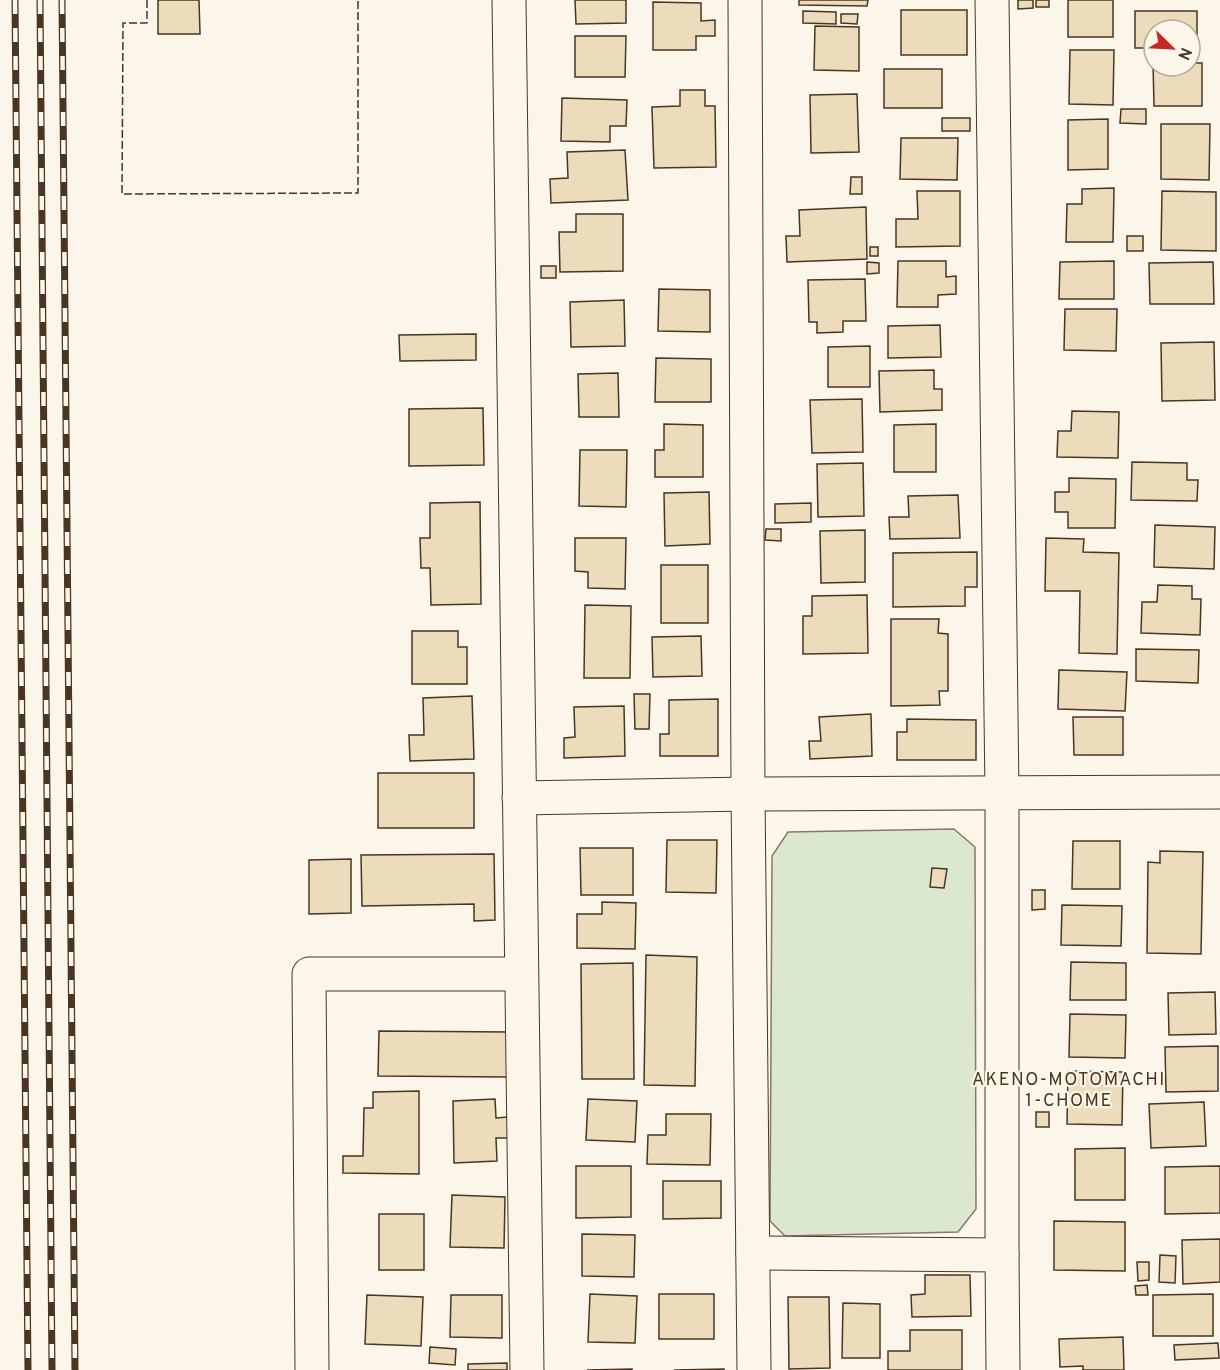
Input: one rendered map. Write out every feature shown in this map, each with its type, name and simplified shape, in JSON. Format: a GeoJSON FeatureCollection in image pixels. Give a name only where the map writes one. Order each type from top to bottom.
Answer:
{"type":"FeatureCollection","features":[{"type":"Feature","properties":{"kind":"street"},"geometry":{"type":"LineString","coordinates":[[509,0],[527,1370]]}},
{"type":"Feature","properties":{"kind":"street"},"geometry":{"type":"LineString","coordinates":[[745,0],[748,794],[754,1370]]}},
{"type":"Feature","properties":{"kind":"street"},"geometry":{"type":"LineString","coordinates":[[992,0],[1002,793],[1003,1370]]}},
{"type":"Feature","properties":{"kind":"street"},"geometry":{"type":"LineString","coordinates":[[519,798],[748,794],[1220,792]]}},
{"type":"Feature","properties":{"kind":"street"},"geometry":{"type":"LineString","coordinates":[[312,1370],[309,974],[521,974]]}},
{"type":"Feature","properties":{"kind":"street"},"geometry":{"type":"LineString","coordinates":[[753,1253],[1002,1255]]}},
{"type":"Feature","properties":{"kind":"green space"},"geometry":{"type":"Polygon","coordinates":[[[954,829],[975,847],[976,1209],[958,1232],[785,1236],[770,1221],[772,856],[788,832],[954,829]]]}},
{"type":"Feature","properties":{"kind":"building"},"geometry":{"type":"Polygon","coordinates":[[[158,0],[199,0],[200,34],[158,34],[158,0]]]}},
{"type":"Feature","properties":{"kind":"building"},"geometry":{"type":"Polygon","coordinates":[[[575,0],[626,0],[626,23],[576,24],[575,0]]]}},
{"type":"Feature","properties":{"kind":"building"},"geometry":{"type":"Polygon","coordinates":[[[799,0],[868,0],[867,6],[799,5],[799,0]]]}},
{"type":"Feature","properties":{"kind":"building"},"geometry":{"type":"Polygon","coordinates":[[[1018,0],[1033,0],[1033,8],[1018,9],[1018,0]]]}},
{"type":"Feature","properties":{"kind":"building"},"geometry":{"type":"Polygon","coordinates":[[[1036,0],[1049,0],[1049,7],[1036,7],[1036,0]]]}},
{"type":"Feature","properties":{"kind":"building"},"geometry":{"type":"Polygon","coordinates":[[[1068,0],[1113,0],[1113,37],[1068,37],[1068,0]]]}},
{"type":"Feature","properties":{"kind":"building"},"geometry":{"type":"Polygon","coordinates":[[[653,2],[701,3],[701,21],[715,20],[715,36],[696,36],[696,50],[653,50],[653,2]]]}},
{"type":"Feature","properties":{"kind":"building"},"geometry":{"type":"Polygon","coordinates":[[[901,10],[967,10],[967,55],[901,55],[901,10]]]}},
{"type":"Feature","properties":{"kind":"building"},"geometry":{"type":"Polygon","coordinates":[[[803,11],[836,12],[836,24],[803,23],[803,11]]]}},
{"type":"Feature","properties":{"kind":"building"},"geometry":{"type":"Polygon","coordinates":[[[1135,11],[1197,11],[1197,18],[1142,18],[1142,48],[1135,48],[1135,11]]]}},
{"type":"Feature","properties":{"kind":"building"},"geometry":{"type":"Polygon","coordinates":[[[841,14],[858,14],[857,24],[841,23],[841,14]]]}},
{"type":"Feature","properties":{"kind":"building"},"geometry":{"type":"Polygon","coordinates":[[[815,26],[859,27],[859,71],[814,70],[815,26]]]}},
{"type":"Feature","properties":{"kind":"building"},"geometry":{"type":"Polygon","coordinates":[[[575,36],[626,36],[625,77],[575,77],[575,36]]]}},
{"type":"Feature","properties":{"kind":"building"},"geometry":{"type":"Polygon","coordinates":[[[1070,50],[1114,50],[1113,105],[1069,104],[1070,50]]]}},
{"type":"Feature","properties":{"kind":"building"},"geometry":{"type":"Polygon","coordinates":[[[884,69],[942,69],[942,108],[884,108],[884,69]]]}},
{"type":"Feature","properties":{"kind":"building"},"geometry":{"type":"Polygon","coordinates":[[[1153,78],[1202,78],[1202,106],[1154,106],[1153,78]]]}},
{"type":"Feature","properties":{"kind":"building"},"geometry":{"type":"Polygon","coordinates":[[[680,90],[705,90],[705,106],[715,106],[716,167],[654,168],[652,107],[680,106],[680,90]]]}},
{"type":"Feature","properties":{"kind":"building"},"geometry":{"type":"Polygon","coordinates":[[[857,94],[859,152],[811,153],[810,95],[857,94]]]}},
{"type":"Feature","properties":{"kind":"building"},"geometry":{"type":"Polygon","coordinates":[[[562,98],[627,100],[626,126],[610,126],[610,142],[561,141],[562,98]]]}},
{"type":"Feature","properties":{"kind":"building"},"geometry":{"type":"Polygon","coordinates":[[[1121,109],[1146,109],[1146,124],[1120,123],[1121,109]]]}},
{"type":"Feature","properties":{"kind":"building"},"geometry":{"type":"Polygon","coordinates":[[[942,118],[970,118],[970,131],[942,131],[942,118]]]}},
{"type":"Feature","properties":{"kind":"building"},"geometry":{"type":"Polygon","coordinates":[[[1108,119],[1108,169],[1068,170],[1068,120],[1108,119]]]}},
{"type":"Feature","properties":{"kind":"building"},"geometry":{"type":"Polygon","coordinates":[[[1161,124],[1210,124],[1209,180],[1161,179],[1161,124]]]}},
{"type":"Feature","properties":{"kind":"building"},"geometry":{"type":"Polygon","coordinates":[[[901,138],[958,138],[957,180],[900,179],[901,138]]]}},
{"type":"Feature","properties":{"kind":"building"},"geometry":{"type":"Polygon","coordinates":[[[625,150],[628,200],[551,203],[550,179],[568,178],[567,152],[625,150]]]}},
{"type":"Feature","properties":{"kind":"building"},"geometry":{"type":"Polygon","coordinates":[[[851,177],[862,177],[862,194],[850,194],[851,177]]]}},
{"type":"Feature","properties":{"kind":"building"},"geometry":{"type":"Polygon","coordinates":[[[1114,188],[1113,242],[1066,242],[1067,204],[1082,204],[1082,189],[1114,188]]]}},
{"type":"Feature","properties":{"kind":"building"},"geometry":{"type":"Polygon","coordinates":[[[917,191],[960,191],[960,246],[896,247],[896,219],[918,219],[917,191]]]}},
{"type":"Feature","properties":{"kind":"building"},"geometry":{"type":"Polygon","coordinates":[[[1162,191],[1216,192],[1216,251],[1161,250],[1162,191]]]}},
{"type":"Feature","properties":{"kind":"building"},"geometry":{"type":"Polygon","coordinates":[[[866,207],[867,259],[787,262],[786,236],[800,236],[799,210],[866,207]]]}},
{"type":"Feature","properties":{"kind":"building"},"geometry":{"type":"Polygon","coordinates":[[[576,214],[623,214],[623,271],[560,272],[559,232],[576,232],[576,214]]]}},
{"type":"Feature","properties":{"kind":"building"},"geometry":{"type":"Polygon","coordinates":[[[1127,236],[1143,236],[1143,251],[1127,251],[1127,236]]]}},
{"type":"Feature","properties":{"kind":"building"},"geometry":{"type":"Polygon","coordinates":[[[870,247],[878,247],[878,256],[870,256],[870,247]]]}},
{"type":"Feature","properties":{"kind":"building"},"geometry":{"type":"Polygon","coordinates":[[[898,261],[946,261],[946,277],[956,276],[956,294],[938,295],[938,307],[897,307],[898,261]]]}},
{"type":"Feature","properties":{"kind":"building"},"geometry":{"type":"Polygon","coordinates":[[[1114,261],[1114,299],[1059,299],[1060,262],[1114,261]]]}},
{"type":"Feature","properties":{"kind":"building"},"geometry":{"type":"Polygon","coordinates":[[[867,262],[879,263],[879,273],[867,274],[867,262]]]}},
{"type":"Feature","properties":{"kind":"building"},"geometry":{"type":"Polygon","coordinates":[[[1213,262],[1214,304],[1150,304],[1149,263],[1213,262]]]}},
{"type":"Feature","properties":{"kind":"building"},"geometry":{"type":"Polygon","coordinates":[[[541,266],[556,266],[556,278],[541,278],[541,266]]]}},
{"type":"Feature","properties":{"kind":"building"},"geometry":{"type":"Polygon","coordinates":[[[865,279],[866,321],[843,321],[843,332],[817,333],[817,322],[809,322],[808,280],[865,279]]]}},
{"type":"Feature","properties":{"kind":"building"},"geometry":{"type":"Polygon","coordinates":[[[659,289],[710,290],[710,332],[658,331],[659,289]]]}},
{"type":"Feature","properties":{"kind":"building"},"geometry":{"type":"Polygon","coordinates":[[[624,300],[625,346],[571,347],[570,302],[624,300]]]}},
{"type":"Feature","properties":{"kind":"building"},"geometry":{"type":"Polygon","coordinates":[[[1065,309],[1117,309],[1116,351],[1064,350],[1065,309]]]}},
{"type":"Feature","properties":{"kind":"building"},"geometry":{"type":"Polygon","coordinates":[[[940,325],[941,357],[888,358],[888,326],[940,325]]]}},
{"type":"Feature","properties":{"kind":"building"},"geometry":{"type":"Polygon","coordinates":[[[476,334],[476,360],[400,361],[399,335],[476,334]]]}},
{"type":"Feature","properties":{"kind":"building"},"geometry":{"type":"Polygon","coordinates":[[[1214,342],[1215,400],[1162,401],[1161,343],[1214,342]]]}},
{"type":"Feature","properties":{"kind":"building"},"geometry":{"type":"Polygon","coordinates":[[[870,346],[870,387],[828,387],[828,347],[870,346]]]}},
{"type":"Feature","properties":{"kind":"building"},"geometry":{"type":"Polygon","coordinates":[[[656,358],[711,359],[711,402],[655,402],[656,358]]]}},
{"type":"Feature","properties":{"kind":"building"},"geometry":{"type":"Polygon","coordinates":[[[934,370],[934,389],[942,389],[942,410],[880,412],[879,371],[934,370]]]}},
{"type":"Feature","properties":{"kind":"building"},"geometry":{"type":"Polygon","coordinates":[[[618,373],[619,417],[579,417],[578,374],[618,373]]]}},
{"type":"Feature","properties":{"kind":"building"},"geometry":{"type":"Polygon","coordinates":[[[862,399],[863,452],[812,453],[810,400],[862,399]]]}},
{"type":"Feature","properties":{"kind":"building"},"geometry":{"type":"Polygon","coordinates":[[[483,408],[484,465],[409,466],[409,409],[483,408]]]}},
{"type":"Feature","properties":{"kind":"building"},"geometry":{"type":"Polygon","coordinates":[[[1072,411],[1119,412],[1118,458],[1057,457],[1058,431],[1071,431],[1072,411]]]}},
{"type":"Feature","properties":{"kind":"building"},"geometry":{"type":"Polygon","coordinates":[[[664,424],[703,425],[703,477],[655,477],[655,450],[664,450],[664,424]]]}},
{"type":"Feature","properties":{"kind":"building"},"geometry":{"type":"Polygon","coordinates":[[[936,424],[936,472],[894,472],[894,425],[936,424]]]}},
{"type":"Feature","properties":{"kind":"building"},"geometry":{"type":"Polygon","coordinates":[[[580,450],[627,450],[626,507],[579,506],[580,450]]]}},
{"type":"Feature","properties":{"kind":"building"},"geometry":{"type":"Polygon","coordinates":[[[1132,462],[1187,463],[1187,480],[1198,480],[1197,501],[1131,500],[1132,462]]]}},
{"type":"Feature","properties":{"kind":"building"},"geometry":{"type":"Polygon","coordinates":[[[863,463],[864,516],[818,517],[817,464],[863,463]]]}},
{"type":"Feature","properties":{"kind":"building"},"geometry":{"type":"Polygon","coordinates":[[[1069,478],[1116,479],[1115,528],[1068,528],[1068,512],[1055,512],[1055,492],[1069,492],[1069,478]]]}},
{"type":"Feature","properties":{"kind":"building"},"geometry":{"type":"Polygon","coordinates":[[[709,492],[710,544],[665,546],[664,493],[709,492]]]}},
{"type":"Feature","properties":{"kind":"building"},"geometry":{"type":"Polygon","coordinates":[[[958,495],[960,538],[890,539],[889,517],[909,517],[908,496],[958,495]]]}},
{"type":"Feature","properties":{"kind":"building"},"geometry":{"type":"Polygon","coordinates":[[[480,502],[481,604],[431,605],[430,568],[421,568],[420,538],[430,538],[430,503],[480,502]]]}},
{"type":"Feature","properties":{"kind":"building"},"geometry":{"type":"Polygon","coordinates":[[[811,503],[811,522],[775,523],[775,504],[811,503]]]}},
{"type":"Feature","properties":{"kind":"building"},"geometry":{"type":"Polygon","coordinates":[[[1155,525],[1215,527],[1214,569],[1154,567],[1155,525]]]}},
{"type":"Feature","properties":{"kind":"building"},"geometry":{"type":"Polygon","coordinates":[[[766,529],[781,529],[781,541],[765,540],[766,529]]]}},
{"type":"Feature","properties":{"kind":"building"},"geometry":{"type":"Polygon","coordinates":[[[865,530],[865,582],[821,583],[820,531],[865,530]]]}},
{"type":"Feature","properties":{"kind":"building"},"geometry":{"type":"Polygon","coordinates":[[[575,538],[626,538],[625,589],[588,588],[588,572],[575,571],[575,538]]]}},
{"type":"Feature","properties":{"kind":"building"},"geometry":{"type":"Polygon","coordinates":[[[1046,538],[1084,539],[1083,552],[1119,553],[1117,654],[1079,653],[1080,591],[1045,591],[1046,538]]]}},
{"type":"Feature","properties":{"kind":"building"},"geometry":{"type":"Polygon","coordinates":[[[977,552],[977,587],[965,587],[965,606],[893,607],[893,553],[977,552]]]}},
{"type":"Feature","properties":{"kind":"building"},"geometry":{"type":"Polygon","coordinates":[[[661,565],[708,565],[708,623],[661,623],[661,565]]]}},
{"type":"Feature","properties":{"kind":"building"},"geometry":{"type":"Polygon","coordinates":[[[1158,585],[1192,586],[1192,599],[1201,599],[1200,635],[1141,633],[1142,602],[1157,602],[1158,585]]]}},
{"type":"Feature","properties":{"kind":"building"},"geometry":{"type":"Polygon","coordinates":[[[867,595],[868,653],[803,654],[803,616],[812,616],[812,596],[867,595]]]}},
{"type":"Feature","properties":{"kind":"building"},"geometry":{"type":"Polygon","coordinates":[[[585,605],[631,606],[630,678],[584,678],[585,605]]]}},
{"type":"Feature","properties":{"kind":"building"},"geometry":{"type":"Polygon","coordinates":[[[891,619],[939,619],[938,633],[948,634],[948,691],[939,691],[940,705],[891,706],[891,619]]]}},
{"type":"Feature","properties":{"kind":"building"},"geometry":{"type":"Polygon","coordinates":[[[412,631],[458,631],[458,647],[467,647],[467,684],[412,684],[412,631]]]}},
{"type":"Feature","properties":{"kind":"building"},"geometry":{"type":"Polygon","coordinates":[[[701,636],[702,676],[653,677],[652,637],[701,636]]]}},
{"type":"Feature","properties":{"kind":"building"},"geometry":{"type":"Polygon","coordinates":[[[1136,649],[1199,650],[1198,683],[1136,681],[1136,649]]]}},
{"type":"Feature","properties":{"kind":"building"},"geometry":{"type":"Polygon","coordinates":[[[1059,670],[1127,672],[1125,711],[1058,709],[1059,670]]]}},
{"type":"Feature","properties":{"kind":"building"},"geometry":{"type":"Polygon","coordinates":[[[634,694],[650,694],[649,729],[635,729],[634,694]]]}},
{"type":"Feature","properties":{"kind":"building"},"geometry":{"type":"Polygon","coordinates":[[[472,696],[474,759],[410,761],[409,735],[424,735],[423,698],[472,696]]]}},
{"type":"Feature","properties":{"kind":"building"},"geometry":{"type":"Polygon","coordinates":[[[718,699],[718,756],[660,756],[660,734],[669,734],[669,700],[718,699]]]}},
{"type":"Feature","properties":{"kind":"building"},"geometry":{"type":"Polygon","coordinates":[[[624,706],[625,756],[564,758],[564,738],[575,737],[574,707],[624,706]]]}},
{"type":"Feature","properties":{"kind":"building"},"geometry":{"type":"Polygon","coordinates":[[[871,714],[872,756],[810,759],[809,741],[821,741],[819,717],[871,714]]]}},
{"type":"Feature","properties":{"kind":"building"},"geometry":{"type":"Polygon","coordinates":[[[1073,717],[1123,717],[1123,755],[1074,755],[1073,717]]]}},
{"type":"Feature","properties":{"kind":"building"},"geometry":{"type":"Polygon","coordinates":[[[907,719],[976,720],[976,760],[897,760],[897,732],[907,732],[907,719]]]}},
{"type":"Feature","properties":{"kind":"building"},"geometry":{"type":"Polygon","coordinates":[[[378,773],[474,773],[474,828],[378,828],[378,773]]]}},
{"type":"Feature","properties":{"kind":"building"},"geometry":{"type":"Polygon","coordinates":[[[667,840],[717,840],[716,893],[666,892],[667,840]]]}},
{"type":"Feature","properties":{"kind":"building"},"geometry":{"type":"Polygon","coordinates":[[[1073,841],[1120,841],[1120,889],[1072,889],[1073,841]]]}},
{"type":"Feature","properties":{"kind":"building"},"geometry":{"type":"Polygon","coordinates":[[[580,848],[633,848],[633,895],[581,895],[580,848]]]}},
{"type":"Feature","properties":{"kind":"building"},"geometry":{"type":"Polygon","coordinates":[[[1160,851],[1203,852],[1201,954],[1147,953],[1148,862],[1160,863],[1160,851]]]}},
{"type":"Feature","properties":{"kind":"building"},"geometry":{"type":"Polygon","coordinates":[[[494,854],[495,920],[474,921],[474,904],[362,906],[361,855],[494,854]]]}},
{"type":"Feature","properties":{"kind":"building"},"geometry":{"type":"Polygon","coordinates":[[[351,859],[351,913],[309,914],[309,860],[351,859]]]}},
{"type":"Feature","properties":{"kind":"building"},"geometry":{"type":"Polygon","coordinates":[[[932,868],[947,869],[944,888],[930,887],[932,868]]]}},
{"type":"Feature","properties":{"kind":"building"},"geometry":{"type":"Polygon","coordinates":[[[1032,890],[1045,890],[1045,909],[1032,910],[1032,890]]]}},
{"type":"Feature","properties":{"kind":"building"},"geometry":{"type":"Polygon","coordinates":[[[602,902],[636,903],[635,949],[577,948],[577,914],[602,914],[602,902]]]}},
{"type":"Feature","properties":{"kind":"building"},"geometry":{"type":"Polygon","coordinates":[[[1062,905],[1122,906],[1121,946],[1061,945],[1062,905]]]}},
{"type":"Feature","properties":{"kind":"building"},"geometry":{"type":"Polygon","coordinates":[[[646,955],[697,957],[695,1086],[644,1085],[646,955]]]}},
{"type":"Feature","properties":{"kind":"building"},"geometry":{"type":"Polygon","coordinates":[[[1071,962],[1126,963],[1126,1000],[1070,1000],[1071,962]]]}},
{"type":"Feature","properties":{"kind":"building"},"geometry":{"type":"Polygon","coordinates":[[[633,963],[634,1079],[582,1079],[581,964],[633,963]]]}},
{"type":"Feature","properties":{"kind":"building"},"geometry":{"type":"Polygon","coordinates":[[[1215,992],[1216,1034],[1169,1035],[1168,993],[1215,992]]]}},
{"type":"Feature","properties":{"kind":"building"},"geometry":{"type":"Polygon","coordinates":[[[1070,1014],[1126,1015],[1125,1058],[1069,1057],[1070,1014]]]}},
{"type":"Feature","properties":{"kind":"building"},"geometry":{"type":"Polygon","coordinates":[[[379,1031],[508,1032],[508,1077],[378,1076],[379,1031]]]}},
{"type":"Feature","properties":{"kind":"building"},"geometry":{"type":"Polygon","coordinates":[[[1218,1046],[1218,1091],[1166,1092],[1165,1047],[1218,1046]]]}},
{"type":"Feature","properties":{"kind":"building"},"geometry":{"type":"Polygon","coordinates":[[[1068,1071],[1123,1072],[1122,1125],[1067,1124],[1068,1071]]]}},
{"type":"Feature","properties":{"kind":"building"},"geometry":{"type":"Polygon","coordinates":[[[419,1091],[419,1174],[343,1173],[343,1156],[363,1156],[364,1108],[373,1108],[373,1092],[419,1091]]]}},
{"type":"Feature","properties":{"kind":"building"},"geometry":{"type":"Polygon","coordinates":[[[495,1099],[496,1118],[508,1117],[508,1138],[496,1138],[497,1161],[454,1163],[453,1101],[495,1099]]]}},
{"type":"Feature","properties":{"kind":"building"},"geometry":{"type":"Polygon","coordinates":[[[588,1099],[637,1101],[635,1142],[586,1140],[588,1099]]]}},
{"type":"Feature","properties":{"kind":"building"},"geometry":{"type":"Polygon","coordinates":[[[1204,1102],[1206,1146],[1151,1148],[1149,1104],[1204,1102]]]}},
{"type":"Feature","properties":{"kind":"building"},"geometry":{"type":"Polygon","coordinates":[[[1036,1112],[1049,1112],[1049,1127],[1036,1127],[1036,1112]]]}},
{"type":"Feature","properties":{"kind":"building"},"geometry":{"type":"Polygon","coordinates":[[[666,1114],[711,1114],[710,1165],[647,1164],[648,1135],[666,1135],[666,1114]]]}},
{"type":"Feature","properties":{"kind":"building"},"geometry":{"type":"Polygon","coordinates":[[[1125,1148],[1125,1200],[1075,1200],[1075,1149],[1125,1148]]]}},
{"type":"Feature","properties":{"kind":"building"},"geometry":{"type":"Polygon","coordinates":[[[576,1166],[631,1166],[631,1217],[576,1218],[576,1166]]]}},
{"type":"Feature","properties":{"kind":"building"},"geometry":{"type":"Polygon","coordinates":[[[1220,1166],[1220,1213],[1165,1214],[1165,1167],[1220,1166]]]}},
{"type":"Feature","properties":{"kind":"building"},"geometry":{"type":"Polygon","coordinates":[[[663,1181],[721,1181],[721,1218],[663,1219],[663,1181]]]}},
{"type":"Feature","properties":{"kind":"building"},"geometry":{"type":"Polygon","coordinates":[[[452,1195],[505,1197],[504,1248],[450,1247],[452,1195]]]}},
{"type":"Feature","properties":{"kind":"building"},"geometry":{"type":"Polygon","coordinates":[[[379,1214],[424,1214],[424,1270],[379,1270],[379,1214]]]}},
{"type":"Feature","properties":{"kind":"building"},"geometry":{"type":"Polygon","coordinates":[[[1054,1221],[1125,1222],[1125,1271],[1054,1270],[1054,1221]]]}},
{"type":"Feature","properties":{"kind":"building"},"geometry":{"type":"Polygon","coordinates":[[[582,1234],[635,1235],[634,1277],[582,1276],[582,1234]]]}},
{"type":"Feature","properties":{"kind":"building"},"geometry":{"type":"Polygon","coordinates":[[[1220,1239],[1220,1282],[1183,1284],[1182,1240],[1220,1239]]]}},
{"type":"Feature","properties":{"kind":"building"},"geometry":{"type":"Polygon","coordinates":[[[1160,1255],[1176,1256],[1175,1283],[1159,1282],[1160,1255]]]}},
{"type":"Feature","properties":{"kind":"building"},"geometry":{"type":"Polygon","coordinates":[[[1137,1262],[1149,1262],[1149,1280],[1138,1281],[1137,1262]]]}},
{"type":"Feature","properties":{"kind":"building"},"geometry":{"type":"Polygon","coordinates":[[[925,1275],[970,1275],[971,1316],[912,1317],[911,1295],[925,1294],[925,1275]]]}},
{"type":"Feature","properties":{"kind":"building"},"geometry":{"type":"Polygon","coordinates":[[[1147,1285],[1148,1295],[1136,1295],[1135,1286],[1147,1285]]]}},
{"type":"Feature","properties":{"kind":"building"},"geometry":{"type":"Polygon","coordinates":[[[590,1294],[637,1296],[635,1343],[588,1342],[590,1294]]]}},
{"type":"Feature","properties":{"kind":"building"},"geometry":{"type":"Polygon","coordinates":[[[659,1294],[714,1294],[714,1339],[659,1339],[659,1294]]]}},
{"type":"Feature","properties":{"kind":"building"},"geometry":{"type":"Polygon","coordinates":[[[1213,1294],[1213,1336],[1153,1336],[1153,1295],[1213,1294]]]}},
{"type":"Feature","properties":{"kind":"building"},"geometry":{"type":"Polygon","coordinates":[[[367,1295],[423,1297],[421,1346],[365,1344],[367,1295]]]}},
{"type":"Feature","properties":{"kind":"building"},"geometry":{"type":"Polygon","coordinates":[[[451,1295],[502,1295],[502,1338],[450,1337],[451,1295]]]}},
{"type":"Feature","properties":{"kind":"building"},"geometry":{"type":"Polygon","coordinates":[[[788,1297],[829,1297],[830,1368],[789,1369],[788,1297]]]}},
{"type":"Feature","properties":{"kind":"building"},"geometry":{"type":"Polygon","coordinates":[[[843,1303],[880,1304],[880,1358],[842,1358],[843,1303]]]}},
{"type":"Feature","properties":{"kind":"building"},"geometry":{"type":"Polygon","coordinates":[[[910,1330],[962,1330],[962,1370],[888,1370],[888,1351],[910,1351],[910,1330]]]}},
{"type":"Feature","properties":{"kind":"building"},"geometry":{"type":"Polygon","coordinates":[[[1123,1337],[1124,1370],[1083,1370],[1083,1366],[1060,1367],[1059,1339],[1123,1337]]]}},
{"type":"Feature","properties":{"kind":"building"},"geometry":{"type":"Polygon","coordinates":[[[1218,1343],[1219,1358],[1175,1360],[1174,1345],[1218,1343]]]}},
{"type":"Feature","properties":{"kind":"building"},"geometry":{"type":"Polygon","coordinates":[[[430,1347],[456,1349],[455,1365],[429,1363],[430,1347]]]}},
{"type":"Feature","properties":{"kind":"building"},"geometry":{"type":"Polygon","coordinates":[[[507,1363],[507,1370],[468,1370],[468,1364],[507,1363]]]}},
{"type":"Feature","properties":{"kind":"building"},"geometry":{"type":"Polygon","coordinates":[[[724,1369],[724,1370],[674,1370],[724,1369]]]}},
{"type":"Feature","properties":{"kind":"railway"},"geometry":{"type":"LineString","coordinates":[[15,0],[28,1370]]}},
{"type":"Feature","properties":{"kind":"railway"},"geometry":{"type":"LineString","coordinates":[[40,0],[52,1370]]}},
{"type":"Feature","properties":{"kind":"railway"},"geometry":{"type":"LineString","coordinates":[[62,0],[75,1370]]}},
{"type":"Feature","properties":{"kind":"fence"},"geometry":{"type":"LineString","coordinates":[[147,0],[147,23],[123,23],[122,194],[358,193],[358,0]]}},
{"type":"Feature","properties":{"kind":"district","name":"AKENO-MOTOMACHI 1-CHOME"},"geometry":{"type":"Point","coordinates":[1069,1089]}}]}
